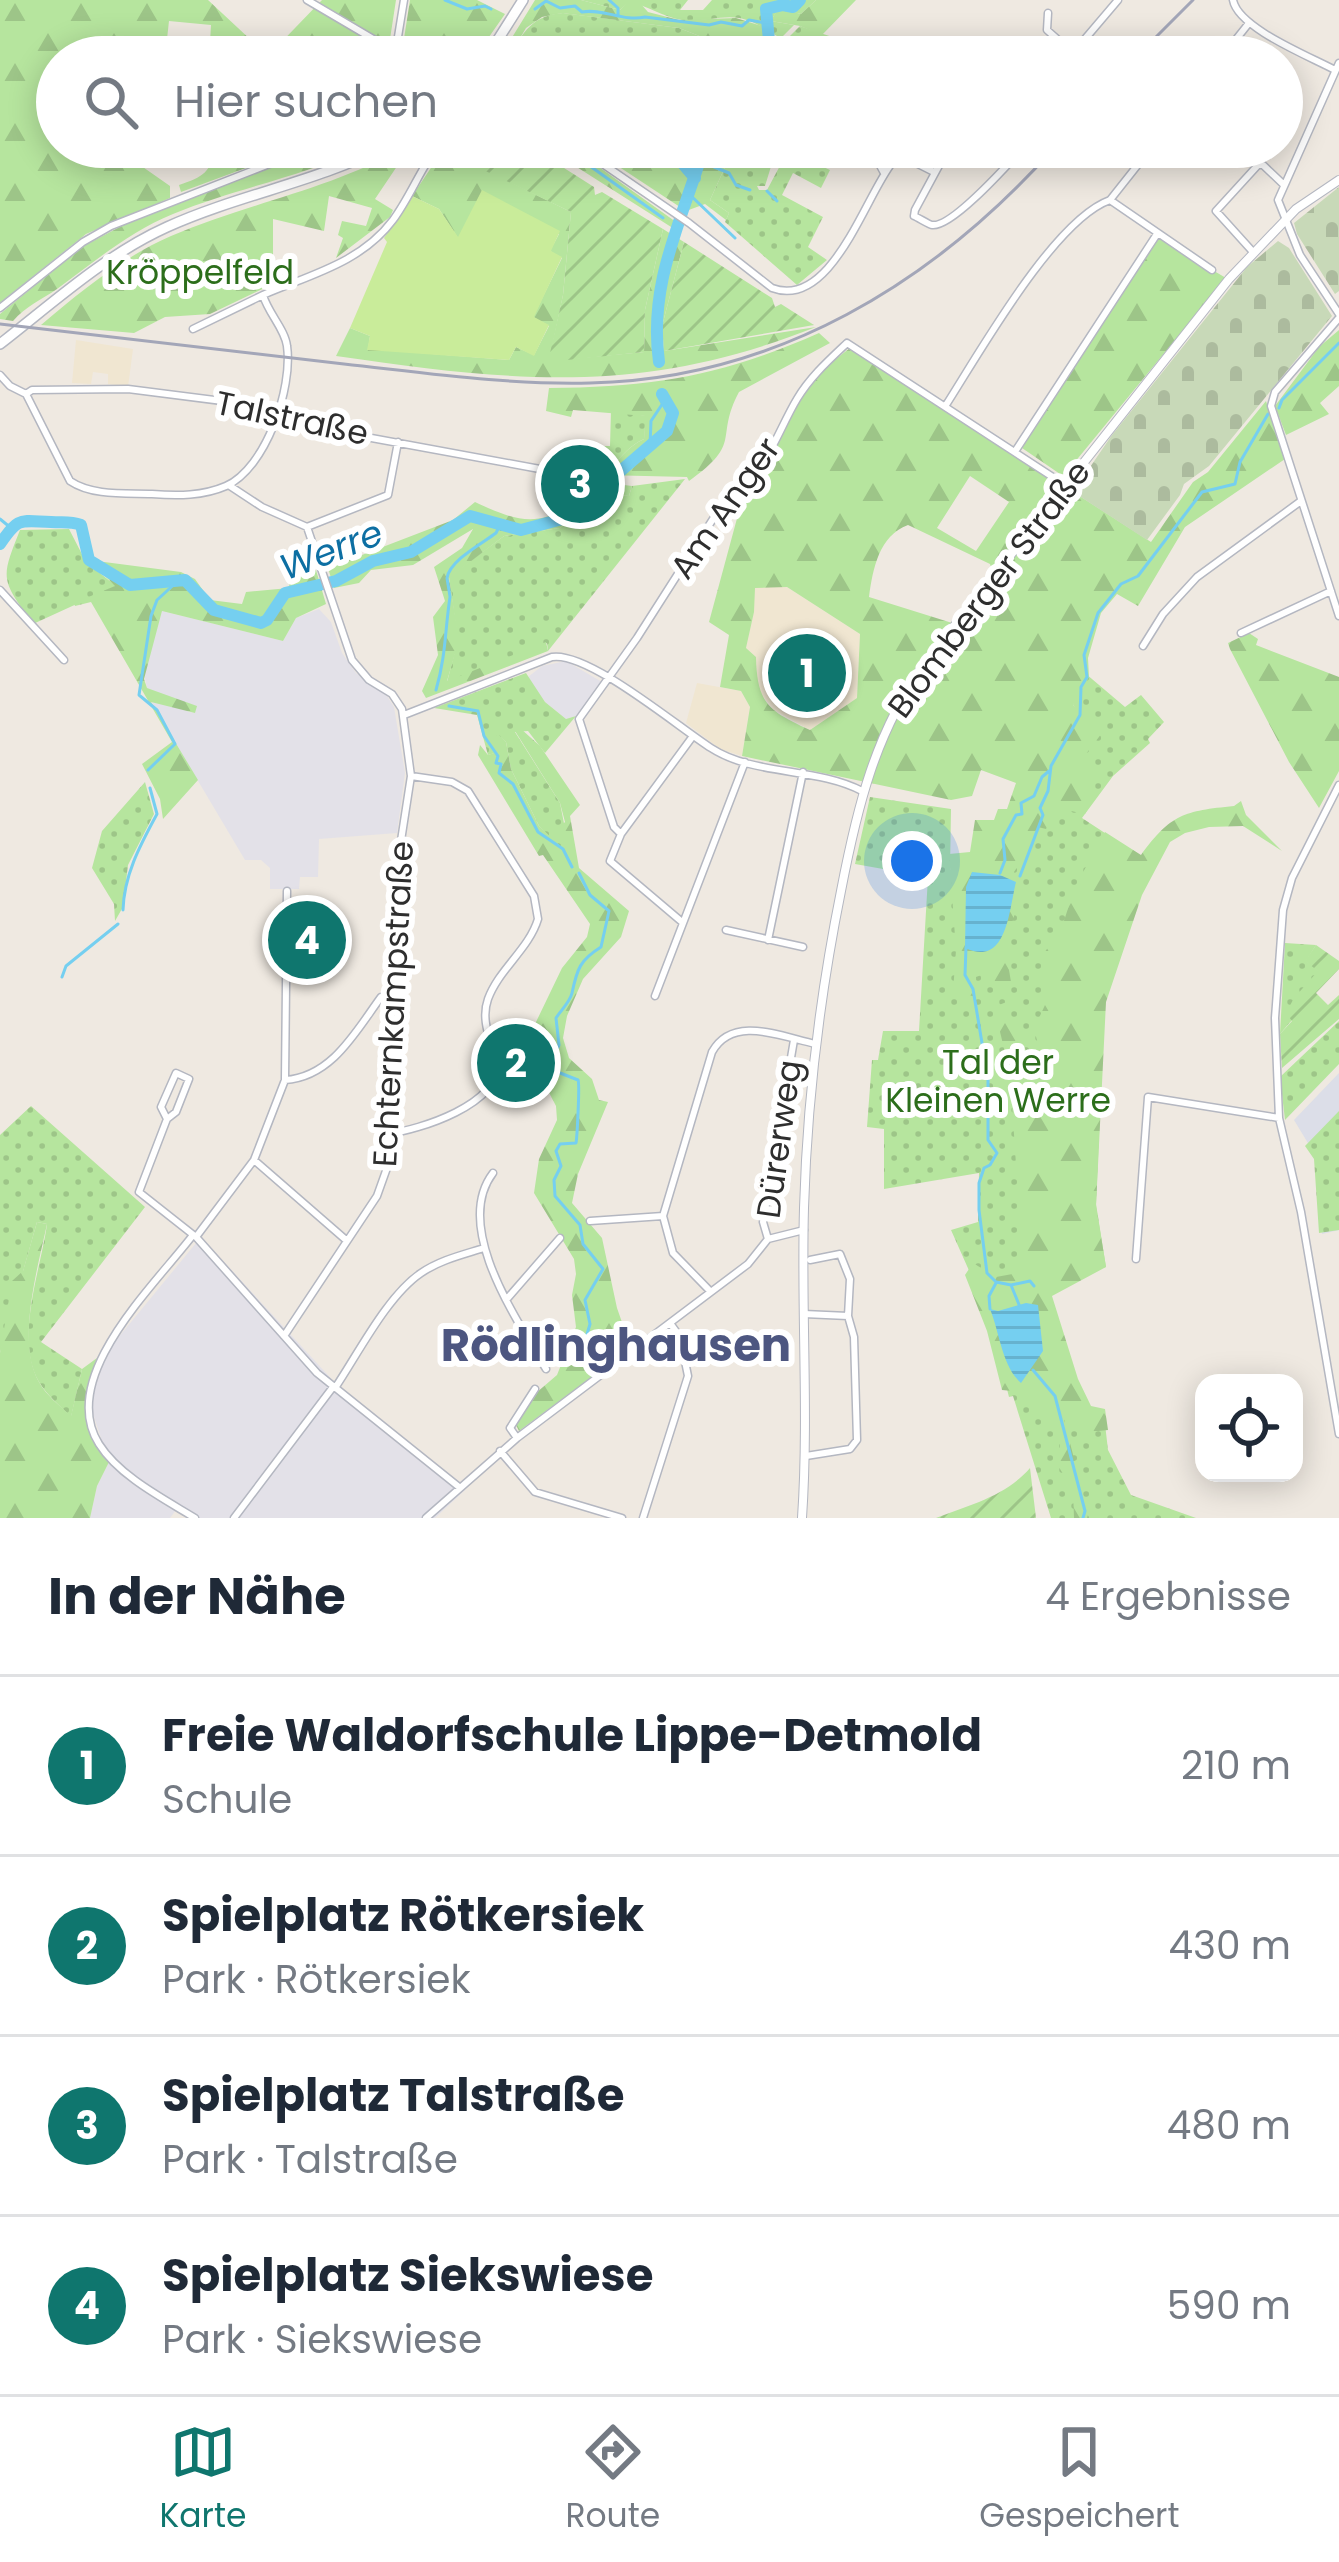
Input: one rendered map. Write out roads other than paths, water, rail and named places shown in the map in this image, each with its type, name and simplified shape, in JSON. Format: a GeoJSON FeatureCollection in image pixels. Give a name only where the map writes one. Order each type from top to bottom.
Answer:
{"type":"FeatureCollection","features":[{"type":"Feature","properties":{"kind":"main road"},"geometry":{"type":"LineString","coordinates":[[501,36],[523,0]]}},
{"type":"Feature","properties":{"kind":"main road"},"geometry":{"type":"LineString","coordinates":[[0,344],[94,270],[162,229],[336,168]]}},
{"type":"Feature","properties":{"kind":"street"},"geometry":{"type":"LineString","coordinates":[[307,0],[366,36]]}},
{"type":"Feature","properties":{"kind":"street"},"geometry":{"type":"LineString","coordinates":[[400,36],[404,0]]}},
{"type":"Feature","properties":{"kind":"street"},"geometry":{"type":"LineString","coordinates":[[1087,36],[1118,0]]}},
{"type":"Feature","properties":{"kind":"street"},"geometry":{"type":"LineString","coordinates":[[1233,0],[1235,10],[1249,23],[1275,36]]}},
{"type":"Feature","properties":{"kind":"street"},"geometry":{"type":"LineString","coordinates":[[1048,13],[1047,30],[1054,36]]}},
{"type":"Feature","properties":{"kind":"street"},"geometry":{"type":"LineString","coordinates":[[1239,36],[1249,23]]}},
{"type":"Feature","properties":{"kind":"street"},"geometry":{"type":"LineString","coordinates":[[1303,50],[1337,67],[1303,141]]}},
{"type":"Feature","properties":{"kind":"street"},"geometry":{"type":"LineString","coordinates":[[0,308],[83,242],[111,226],[259,168]]}},
{"type":"Feature","properties":{"kind":"street"},"geometry":{"type":"LineString","coordinates":[[193,328],[321,274],[365,247],[400,209],[424,168]]}},
{"type":"Feature","properties":{"kind":"street"},"geometry":{"type":"LineString","coordinates":[[609,168],[772,288],[784,292],[808,285],[828,267],[866,212],[888,168]]}},
{"type":"Feature","properties":{"kind":"street"},"geometry":{"type":"LineString","coordinates":[[881,168],[884,173]]}},
{"type":"Feature","properties":{"kind":"street"},"geometry":{"type":"LineString","coordinates":[[926,168],[934,172]]}},
{"type":"Feature","properties":{"kind":"street"},"geometry":{"type":"LineString","coordinates":[[936,168],[914,216],[933,226],[974,198],[1003,168]]}},
{"type":"Feature","properties":{"kind":"street"},"geometry":{"type":"LineString","coordinates":[[1065,485],[946,406],[1042,263],[1088,210],[1110,200],[1135,168]]}},
{"type":"Feature","properties":{"kind":"street"},"geometry":{"type":"LineString","coordinates":[[1253,252],[1216,211],[1255,168]]}},
{"type":"Feature","properties":{"kind":"street"},"geometry":{"type":"LineString","coordinates":[[1266,168],[1283,184]]}},
{"type":"Feature","properties":{"kind":"street"},"geometry":{"type":"LineString","coordinates":[[1290,168],[1278,200],[1284,220],[1339,316],[1272,398],[1271,413],[1339,616]]}},
{"type":"Feature","properties":{"kind":"street","name":"Blomberger Straße"},"geometry":{"type":"LineString","coordinates":[[802,1518],[804,1230],[816,1044],[834,924],[862,790],[884,730],[909,686],[1253,252],[1284,220],[1339,180]]}},
{"type":"Feature","properties":{"kind":"street"},"geometry":{"type":"LineString","coordinates":[[1110,200],[1212,270]]}},
{"type":"Feature","properties":{"kind":"street"},"geometry":{"type":"LineString","coordinates":[[1016,450],[1157,234]]}},
{"type":"Feature","properties":{"kind":"street"},"geometry":{"type":"LineString","coordinates":[[0,376],[7,390],[26,394],[70,481],[81,488],[181,496],[230,486],[264,447],[280,412],[287,347],[263,295]]}},
{"type":"Feature","properties":{"kind":"street","name":"Am Anger"},"geometry":{"type":"LineString","coordinates":[[620,834],[579,721],[727,497],[740,491],[764,461],[798,397],[847,343],[946,406]]}},
{"type":"Feature","properties":{"kind":"street","name":"Talstraße"},"geometry":{"type":"LineString","coordinates":[[26,394],[32,390],[128,389],[269,407],[317,428],[556,472]]}},
{"type":"Feature","properties":{"kind":"street"},"geometry":{"type":"LineString","coordinates":[[230,486],[262,507],[307,526],[388,495],[398,442]]}},
{"type":"Feature","properties":{"kind":"street"},"geometry":{"type":"LineString","coordinates":[[1144,646],[1163,614],[1197,577],[1301,501]]}},
{"type":"Feature","properties":{"kind":"street"},"geometry":{"type":"LineString","coordinates":[[307,526],[352,660],[397,699],[404,715],[558,656],[570,657],[716,752],[862,790]]}},
{"type":"Feature","properties":{"kind":"street"},"geometry":{"type":"LineString","coordinates":[[0,590],[64,660]]}},
{"type":"Feature","properties":{"kind":"street"},"geometry":{"type":"LineString","coordinates":[[1241,633],[1330,591]]}},
{"type":"Feature","properties":{"kind":"street","name":"Echternkampstraße"},"geometry":{"type":"LineString","coordinates":[[284,1336],[382,1185],[388,1157],[388,997],[401,837],[411,776],[404,715]]}},
{"type":"Feature","properties":{"kind":"street"},"geometry":{"type":"LineString","coordinates":[[682,922],[610,861],[620,834],[693,736]]}},
{"type":"Feature","properties":{"kind":"street"},"geometry":{"type":"LineString","coordinates":[[655,996],[745,762]]}},
{"type":"Feature","properties":{"kind":"street"},"geometry":{"type":"LineString","coordinates":[[768,940],[803,772]]}},
{"type":"Feature","properties":{"kind":"street"},"geometry":{"type":"LineString","coordinates":[[387,1134],[431,1121],[482,1098],[492,1088],[497,1068],[485,1021],[488,1000],[538,919],[534,896],[468,790],[452,782],[411,776]]}},
{"type":"Feature","properties":{"kind":"street"},"geometry":{"type":"LineString","coordinates":[[1339,785],[1292,878],[1283,910],[1275,1018],[1279,1118],[1301,1212],[1339,1434]]}},
{"type":"Feature","properties":{"kind":"street"},"geometry":{"type":"LineString","coordinates":[[388,836],[401,837]]}},
{"type":"Feature","properties":{"kind":"street"},"geometry":{"type":"LineString","coordinates":[[195,1518],[110,1458],[96,1439],[88,1399],[90,1383],[106,1349],[254,1160],[285,1080],[287,891]]}},
{"type":"Feature","properties":{"kind":"street"},"geometry":{"type":"LineString","coordinates":[[726,930],[803,947]]}},
{"type":"Feature","properties":{"kind":"street"},"geometry":{"type":"LineString","coordinates":[[285,1080],[325,1066],[380,998],[388,997]]}},
{"type":"Feature","properties":{"kind":"street"},"geometry":{"type":"LineString","coordinates":[[710,1291],[674,1253],[663,1216],[712,1052],[719,1040],[740,1029],[816,1044]]}},
{"type":"Feature","properties":{"kind":"street","name":"Dürerweg"},"geometry":{"type":"LineString","coordinates":[[768,1239],[763,1222],[794,1040]]}},
{"type":"Feature","properties":{"kind":"street"},"geometry":{"type":"LineString","coordinates":[[167,1119],[161,1107],[176,1073],[189,1079],[176,1112],[167,1119],[139,1192],[194,1236],[334,1388],[459,1487]]}},
{"type":"Feature","properties":{"kind":"street"},"geometry":{"type":"LineString","coordinates":[[1136,1259],[1148,1097],[1279,1118]]}},
{"type":"Feature","properties":{"kind":"street"},"geometry":{"type":"LineString","coordinates":[[254,1160],[347,1241]]}},
{"type":"Feature","properties":{"kind":"street"},"geometry":{"type":"LineString","coordinates":[[493,1172],[482,1196],[485,1248],[506,1300],[546,1369]]}},
{"type":"Feature","properties":{"kind":"street"},"geometry":{"type":"LineString","coordinates":[[590,1221],[663,1216]]}},
{"type":"Feature","properties":{"kind":"street"},"geometry":{"type":"LineString","coordinates":[[426,1518],[500,1451],[748,1264],[768,1239],[804,1230]]}},
{"type":"Feature","properties":{"kind":"street"},"geometry":{"type":"LineString","coordinates":[[506,1300],[560,1238]]}},
{"type":"Feature","properties":{"kind":"street"},"geometry":{"type":"LineString","coordinates":[[234,1518],[398,1295],[415,1277],[440,1262],[485,1248]]}},
{"type":"Feature","properties":{"kind":"street"},"geometry":{"type":"LineString","coordinates":[[803,1456],[850,1449],[857,1440],[854,1337],[848,1316],[850,1279],[840,1254],[810,1260]]}},
{"type":"Feature","properties":{"kind":"street"},"geometry":{"type":"LineString","coordinates":[[803,1313],[848,1316]]}},
{"type":"Feature","properties":{"kind":"street"},"geometry":{"type":"LineString","coordinates":[[644,1518],[688,1376],[680,1336],[670,1322]]}},
{"type":"Feature","properties":{"kind":"street"},"geometry":{"type":"LineString","coordinates":[[517,1438],[510,1428],[535,1389]]}},
{"type":"Feature","properties":{"kind":"street"},"geometry":{"type":"LineString","coordinates":[[500,1451],[535,1492],[622,1518]]}},
{"type":"Feature","properties":{"kind":"water"},"geometry":{"type":"Polygon","coordinates":[[[972,872],[1016,882],[1004,933],[990,950],[979,952],[965,948],[966,887],[972,872]]]}},
{"type":"Feature","properties":{"kind":"water"},"geometry":{"type":"Polygon","coordinates":[[[1038,1305],[1043,1351],[1021,1383],[1005,1359],[990,1309],[1038,1305]]]}},
{"type":"Feature","properties":{"kind":"waterway"},"geometry":{"type":"LineString","coordinates":[[445,0],[467,9],[491,9]]}},
{"type":"Feature","properties":{"kind":"waterway"},"geometry":{"type":"LineString","coordinates":[[609,0],[618,8],[618,16]]}},
{"type":"Feature","properties":{"kind":"waterway","name":"Werre"},"geometry":{"type":"LineString","coordinates":[[769,36],[766,9],[793,7],[800,0]]}},
{"type":"Feature","properties":{"kind":"waterway"},"geometry":{"type":"LineString","coordinates":[[535,9],[546,1],[560,8],[575,6],[582,12],[629,18],[709,25],[765,23]]}},
{"type":"Feature","properties":{"kind":"waterway"},"geometry":{"type":"LineString","coordinates":[[593,168],[663,218]]}},
{"type":"Feature","properties":{"kind":"waterway","name":"Werre"},"geometry":{"type":"LineString","coordinates":[[686,168],[695,178]]}},
{"type":"Feature","properties":{"kind":"waterway","name":"Werre"},"geometry":{"type":"LineString","coordinates":[[659,362],[658,305],[663,279],[697,168]]}},
{"type":"Feature","properties":{"kind":"waterway"},"geometry":{"type":"LineString","coordinates":[[716,168],[750,190]]}},
{"type":"Feature","properties":{"kind":"waterway"},"geometry":{"type":"LineString","coordinates":[[767,191],[777,201]]}},
{"type":"Feature","properties":{"kind":"waterway"},"geometry":{"type":"LineString","coordinates":[[688,193],[735,238]]}},
{"type":"Feature","properties":{"kind":"waterway"},"geometry":{"type":"LineString","coordinates":[[1279,408],[1339,343]]}},
{"type":"Feature","properties":{"kind":"waterway","name":"Werre"},"geometry":{"type":"LineString","coordinates":[[0,544],[21,522],[81,525],[89,560],[130,585],[185,580],[214,610],[261,623],[285,593],[336,581],[373,561],[411,552],[470,516],[521,530],[566,518],[667,431],[673,413],[662,394]]}},
{"type":"Feature","properties":{"kind":"waterway"},"geometry":{"type":"LineString","coordinates":[[650,445],[651,421],[665,400]]}},
{"type":"Feature","properties":{"kind":"waterway"},"geometry":{"type":"LineString","coordinates":[[1020,876],[1043,815],[1040,808],[1051,766],[1080,715],[1081,687],[1087,677],[1084,655],[1098,613],[1121,584],[1138,576],[1202,492],[1235,484],[1240,462],[1268,414]]}},
{"type":"Feature","properties":{"kind":"waterway"},"geometry":{"type":"LineString","coordinates":[[0,519],[11,528]]}},
{"type":"Feature","properties":{"kind":"waterway"},"geometry":{"type":"LineString","coordinates":[[436,690],[445,643],[449,571],[500,525]]}},
{"type":"Feature","properties":{"kind":"waterway"},"geometry":{"type":"LineString","coordinates":[[148,770],[175,744],[157,710],[139,695],[151,616],[157,600],[180,579]]}},
{"type":"Feature","properties":{"kind":"waterway"},"geometry":{"type":"LineString","coordinates":[[449,706],[478,711],[484,736],[498,756],[496,763],[501,764],[499,773],[513,784],[538,832],[563,849],[572,867]]}},
{"type":"Feature","properties":{"kind":"waterway"},"geometry":{"type":"LineString","coordinates":[[1000,873],[1005,860],[1003,839],[1016,815],[1022,814],[1021,803],[1034,796],[1049,771]]}},
{"type":"Feature","properties":{"kind":"waterway"},"geometry":{"type":"LineString","coordinates":[[123,910],[129,873],[157,814],[150,788]]}},
{"type":"Feature","properties":{"kind":"waterway"},"geometry":{"type":"LineString","coordinates":[[579,873],[590,895],[609,911],[601,947],[581,966],[571,996],[556,1018],[559,1045],[553,1058],[555,1071],[578,1080],[579,1091],[576,1143],[560,1144],[556,1151],[561,1166],[554,1180],[555,1196],[580,1225],[583,1244],[603,1269],[585,1300],[590,1324],[583,1348]]}},
{"type":"Feature","properties":{"kind":"waterway"},"geometry":{"type":"LineString","coordinates":[[62,977],[66,966],[118,924]]}},
{"type":"Feature","properties":{"kind":"waterway"},"geometry":{"type":"LineString","coordinates":[[966,947],[965,975],[973,989],[988,1079],[988,1140],[997,1153],[979,1183],[987,1273],[996,1282],[1011,1285],[1020,1307]]}},
{"type":"Feature","properties":{"kind":"waterway"},"geometry":{"type":"LineString","coordinates":[[1011,1285],[1030,1281],[1034,1286]]}},
{"type":"Feature","properties":{"kind":"waterway"},"geometry":{"type":"LineString","coordinates":[[990,1309],[989,1296],[996,1283]]}},
{"type":"Feature","properties":{"kind":"waterway"},"geometry":{"type":"LineString","coordinates":[[1033,1370],[1055,1396],[1083,1518]]}},
{"type":"Feature","properties":{"kind":"railway"},"geometry":{"type":"LineString","coordinates":[[1157,36],[1193,0]]}},
{"type":"Feature","properties":{"kind":"railway"},"geometry":{"type":"LineString","coordinates":[[0,324],[497,380],[590,383],[658,377],[724,364],[847,314],[957,241],[1035,168]]}},
{"type":"Feature","properties":{"kind":"place","name":"Spielplatz Talstraße"},"geometry":{"type":"Point","coordinates":[580,484]}},
{"type":"Feature","properties":{"kind":"place","name":"Freie Waldorfschule Lippe-Detmold"},"geometry":{"type":"Point","coordinates":[807,673]}},
{"type":"Feature","properties":{"kind":"place","name":"Spielplatz Siekswiese"},"geometry":{"type":"Point","coordinates":[307,940]}},
{"type":"Feature","properties":{"kind":"place","name":"Spielplatz Rötkersiek"},"geometry":{"type":"Point","coordinates":[516,1063]}},
{"type":"Feature","properties":{"kind":"district","name":"Rödlinghausen"},"geometry":{"type":"Point","coordinates":[616,1345]}},
{"type":"Feature","properties":{"kind":"park label","name":"Kröppelfeld"},"geometry":{"type":"Point","coordinates":[200,272]}},
{"type":"Feature","properties":{"kind":"park label","name":"Tal der Kleinen Werre"},"geometry":{"type":"Point","coordinates":[998,1081]}}]}
